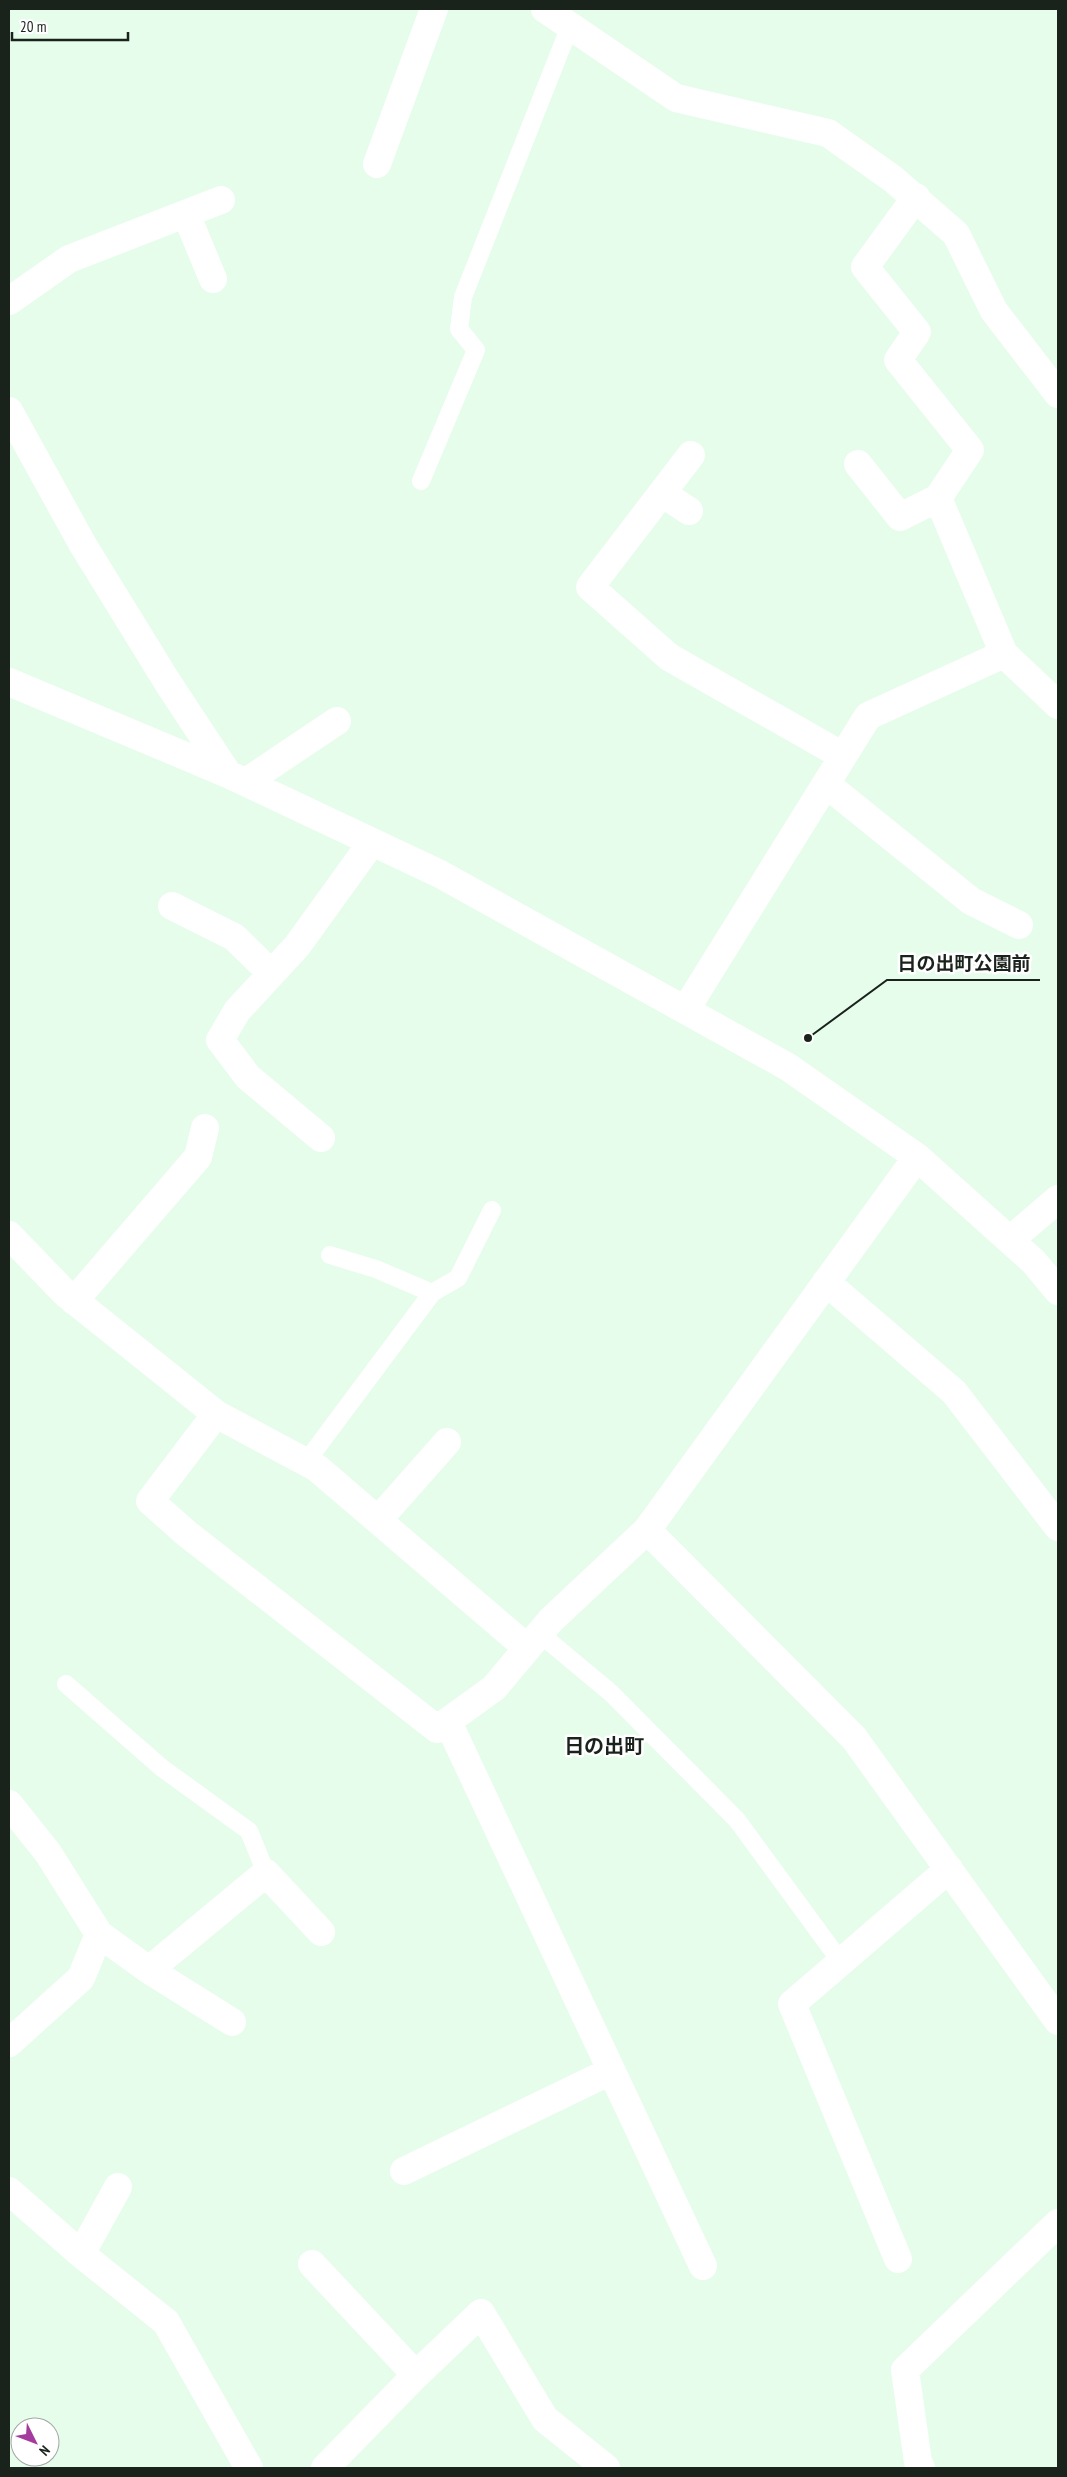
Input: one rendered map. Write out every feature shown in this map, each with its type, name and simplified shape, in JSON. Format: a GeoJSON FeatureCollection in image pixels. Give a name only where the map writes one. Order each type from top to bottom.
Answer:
{"type":"FeatureCollection","features":[{"type":"Feature","properties":{"kind":"street"},"geometry":{"type":"LineString","coordinates":[[378,164],[434,9]]}},
{"type":"Feature","properties":{"kind":"street"},"geometry":{"type":"LineString","coordinates":[[545,9],[676,98],[828,133],[916,197],[956,234],[994,311],[1058,400]]}},
{"type":"Feature","properties":{"kind":"street"},"geometry":{"type":"LineString","coordinates":[[858,464],[900,517],[938,498],[970,450],[898,360],[917,332],[865,267],[916,197]]}},
{"type":"Feature","properties":{"kind":"street"},"geometry":{"type":"LineString","coordinates":[[9,301],[69,259],[221,200]]}},
{"type":"Feature","properties":{"kind":"street"},"geometry":{"type":"LineString","coordinates":[[186,214],[213,279]]}},
{"type":"Feature","properties":{"kind":"street"},"geometry":{"type":"LineString","coordinates":[[9,411],[83,545],[168,683],[237,778]]}},
{"type":"Feature","properties":{"kind":"street"},"geometry":{"type":"LineString","coordinates":[[691,455],[590,587],[670,657],[843,756]]}},
{"type":"Feature","properties":{"kind":"street"},"geometry":{"type":"LineString","coordinates":[[662,494],[689,511]]}},
{"type":"Feature","properties":{"kind":"street"},"geometry":{"type":"LineString","coordinates":[[938,498],[1004,654],[1058,705]]}},
{"type":"Feature","properties":{"kind":"street"},"geometry":{"type":"LineString","coordinates":[[686,1009],[868,716],[1004,654]]}},
{"type":"Feature","properties":{"kind":"street"},"geometry":{"type":"LineString","coordinates":[[9,682],[237,778],[440,874],[788,1067],[917,1157],[1034,1262],[1058,1291]]}},
{"type":"Feature","properties":{"kind":"street"},"geometry":{"type":"LineString","coordinates":[[237,778],[337,720]]}},
{"type":"Feature","properties":{"kind":"street"},"geometry":{"type":"LineString","coordinates":[[826,784],[972,901],[1018,925]]}},
{"type":"Feature","properties":{"kind":"street"},"geometry":{"type":"LineString","coordinates":[[322,1138],[248,1077],[220,1040],[237,1010],[297,946],[372,842]]}},
{"type":"Feature","properties":{"kind":"street"},"geometry":{"type":"LineString","coordinates":[[172,906],[234,937],[271,973]]}},
{"type":"Feature","properties":{"kind":"street"},"geometry":{"type":"LineString","coordinates":[[74,1301],[198,1156],[205,1128]]}},
{"type":"Feature","properties":{"kind":"street"},"geometry":{"type":"LineString","coordinates":[[216,1414],[150,1501],[186,1533],[437,1729],[494,1688],[533,1641],[647,1530],[917,1157]]}},
{"type":"Feature","properties":{"kind":"street"},"geometry":{"type":"LineString","coordinates":[[1010,1240],[1058,1199]]}},
{"type":"Feature","properties":{"kind":"street"},"geometry":{"type":"LineString","coordinates":[[9,1235],[74,1301],[216,1414],[317,1468],[378,1520],[533,1641]]}},
{"type":"Feature","properties":{"kind":"street"},"geometry":{"type":"LineString","coordinates":[[826,1282],[954,1392],[1058,1526]]}},
{"type":"Feature","properties":{"kind":"street"},"geometry":{"type":"LineString","coordinates":[[378,1520],[447,1442]]}},
{"type":"Feature","properties":{"kind":"street"},"geometry":{"type":"LineString","coordinates":[[647,1530],[854,1738],[1058,2021]]}},
{"type":"Feature","properties":{"kind":"street"},"geometry":{"type":"LineString","coordinates":[[448,1722],[703,2266]]}},
{"type":"Feature","properties":{"kind":"street"},"geometry":{"type":"LineString","coordinates":[[9,1804],[48,1853],[99,1934],[149,1970],[232,2022]]}},
{"type":"Feature","properties":{"kind":"street"},"geometry":{"type":"LineString","coordinates":[[898,2259],[792,2004],[949,1869]]}},
{"type":"Feature","properties":{"kind":"street"},"geometry":{"type":"LineString","coordinates":[[149,1970],[266,1873],[321,1932]]}},
{"type":"Feature","properties":{"kind":"street"},"geometry":{"type":"LineString","coordinates":[[9,2043],[81,1978],[99,1934]]}},
{"type":"Feature","properties":{"kind":"street"},"geometry":{"type":"LineString","coordinates":[[404,2171],[612,2071]]}},
{"type":"Feature","properties":{"kind":"street"},"geometry":{"type":"LineString","coordinates":[[81,2254],[118,2188]]}},
{"type":"Feature","properties":{"kind":"street"},"geometry":{"type":"LineString","coordinates":[[9,2191],[81,2254],[166,2322],[249,2468]]}},
{"type":"Feature","properties":{"kind":"street"},"geometry":{"type":"LineString","coordinates":[[922,2468],[918,2462],[905,2370],[1058,2223]]}},
{"type":"Feature","properties":{"kind":"street"},"geometry":{"type":"LineString","coordinates":[[312,2264],[416,2375]]}},
{"type":"Feature","properties":{"kind":"street"},"geometry":{"type":"LineString","coordinates":[[325,2468],[416,2375],[481,2313],[545,2419],[606,2468]]}},
{"type":"Feature","properties":{"kind":"lane"},"geometry":{"type":"LineString","coordinates":[[421,481],[476,350],[459,328],[463,297],[570,26]]}},
{"type":"Feature","properties":{"kind":"lane"},"geometry":{"type":"LineString","coordinates":[[306,1462],[432,1292],[458,1278],[492,1210]]}},
{"type":"Feature","properties":{"kind":"lane"},"geometry":{"type":"LineString","coordinates":[[330,1255],[376,1269],[432,1292]]}},
{"type":"Feature","properties":{"kind":"lane"},"geometry":{"type":"LineString","coordinates":[[533,1641],[610,1692],[737,1820],[842,1962]]}},
{"type":"Feature","properties":{"kind":"lane"},"geometry":{"type":"LineString","coordinates":[[66,1684],[162,1768],[249,1832],[266,1873]]}},
{"type":"Feature","properties":{"kind":"place","name":"日の出町公園前"},"geometry":{"type":"Point","coordinates":[808,1038]}},
{"type":"Feature","properties":{"kind":"district","name":"日の出町"},"geometry":{"type":"Point","coordinates":[604,1746]}}]}
